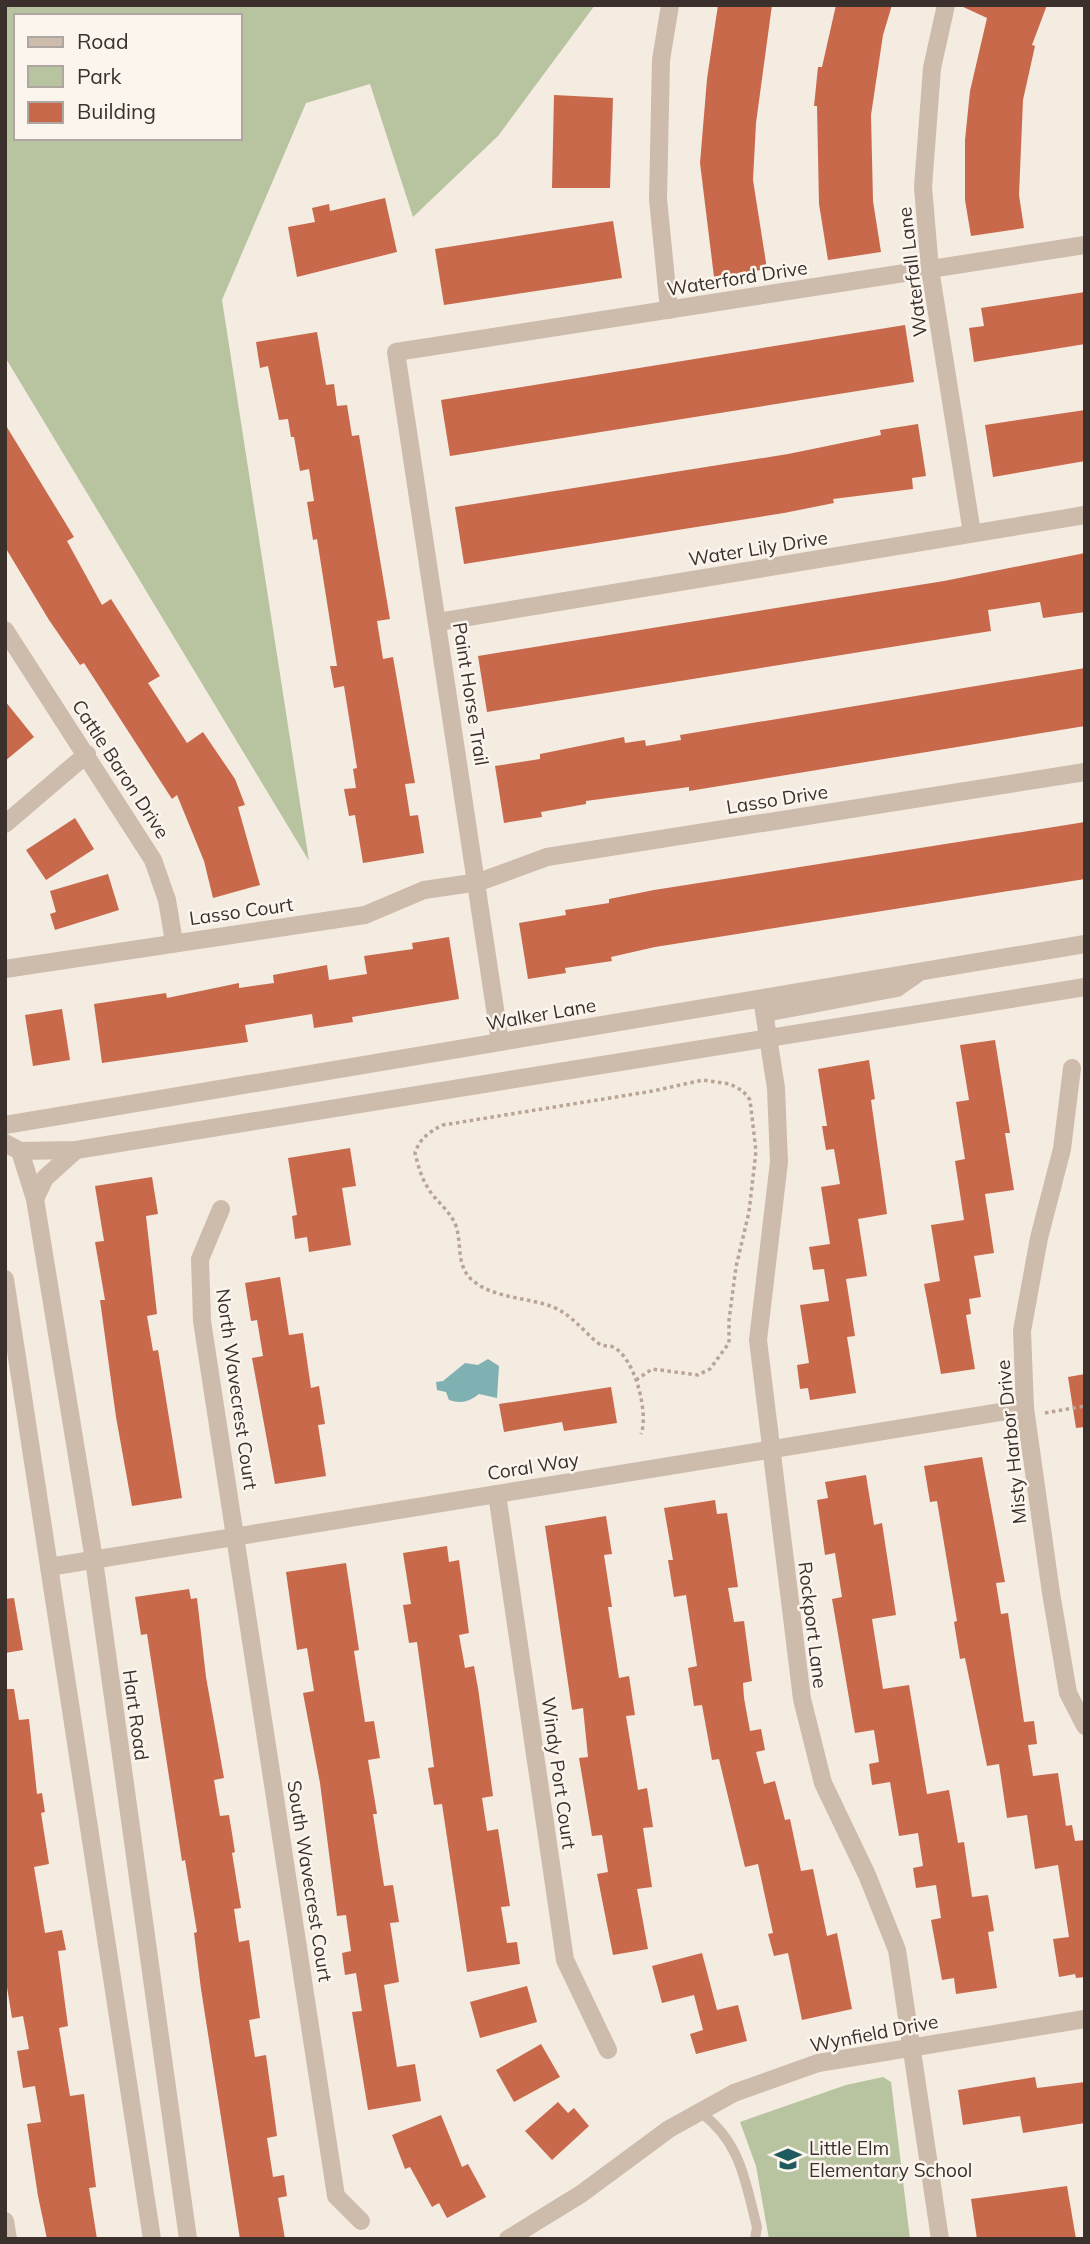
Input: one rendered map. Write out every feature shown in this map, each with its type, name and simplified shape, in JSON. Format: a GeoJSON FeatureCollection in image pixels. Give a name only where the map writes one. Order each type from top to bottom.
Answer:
{"type":"FeatureCollection","features":[{"type":"Feature","properties":{"kind":"street"},"geometry":{"type":"LineString","coordinates":[[669,310],[658,199],[662,60],[670,5]]}},
{"type":"Feature","properties":{"kind":"street","name":"Waterfall Lane"},"geometry":{"type":"LineString","coordinates":[[946,5],[932,68],[923,187],[930,269],[972,533]]}},
{"type":"Feature","properties":{"kind":"street","name":"Waterford Drive"},"geometry":{"type":"LineString","coordinates":[[397,352],[1085,245]]}},
{"type":"Feature","properties":{"kind":"street","name":"Paint Horse Trail"},"geometry":{"type":"LineString","coordinates":[[397,352],[479,882],[500,1042]]}},
{"type":"Feature","properties":{"kind":"street","name":"Water Lily Drive"},"geometry":{"type":"LineString","coordinates":[[438,622],[1085,515]]}},
{"type":"Feature","properties":{"kind":"street","name":"Cattle Baron Drive"},"geometry":{"type":"LineString","coordinates":[[5,630],[153,860],[167,900],[174,942]]}},
{"type":"Feature","properties":{"kind":"street"},"geometry":{"type":"LineString","coordinates":[[5,824],[87,754]]}},
{"type":"Feature","properties":{"kind":"street","name":"Lasso Drive"},"geometry":{"type":"LineString","coordinates":[[479,882],[547,857],[1085,772]]}},
{"type":"Feature","properties":{"kind":"street","name":"Lasso Court"},"geometry":{"type":"LineString","coordinates":[[5,969],[365,915],[424,890],[479,882]]}},
{"type":"Feature","properties":{"kind":"street","name":"Walker Lane"},"geometry":{"type":"LineString","coordinates":[[5,1125],[500,1042],[764,1005],[919,971],[1085,944]]}},
{"type":"Feature","properties":{"kind":"street"},"geometry":{"type":"LineString","coordinates":[[12,1147],[76,1150],[1085,987]]}},
{"type":"Feature","properties":{"kind":"street","name":"Rockport Lane"},"geometry":{"type":"LineString","coordinates":[[764,1005],[770,1037],[779,1162],[758,1340],[802,1699],[822,1783],[867,1875],[897,1950],[914,2045],[940,2239]]}},
{"type":"Feature","properties":{"kind":"street","name":"Misty Harbor Drive"},"geometry":{"type":"LineString","coordinates":[[1072,1068],[1062,1149],[1039,1238],[1021,1332],[1025,1412],[1068,1693],[1085,1726]]}},
{"type":"Feature","properties":{"kind":"street","name":"Hart Road"},"geometry":{"type":"LineString","coordinates":[[12,1147],[35,1199],[94,1560],[188,2239]]}},
{"type":"Feature","properties":{"kind":"street"},"geometry":{"type":"LineString","coordinates":[[35,1199],[45,1178],[76,1150]]}},
{"type":"Feature","properties":{"kind":"street","name":"North Wavecrest Court"},"geometry":{"type":"LineString","coordinates":[[221,1209],[200,1259],[202,1321],[236,1536]]}},
{"type":"Feature","properties":{"kind":"street"},"geometry":{"type":"LineString","coordinates":[[5,1279],[152,2239]]}},
{"type":"Feature","properties":{"kind":"street","name":"Coral Way"},"geometry":{"type":"LineString","coordinates":[[49,1567],[770,1449],[1025,1412]]}},
{"type":"Feature","properties":{"kind":"street","name":"Windy Port Court"},"geometry":{"type":"LineString","coordinates":[[497,1494],[565,1960],[608,2050]]}},
{"type":"Feature","properties":{"kind":"street","name":"South Wavecrest Court"},"geometry":{"type":"LineString","coordinates":[[236,1536],[337,2196],[362,2221]]}},
{"type":"Feature","properties":{"kind":"street","name":"Wynfield Drive"},"geometry":{"type":"LineString","coordinates":[[508,2239],[581,2194],[669,2129],[734,2093],[818,2063],[914,2045],[1085,2019]]}},
{"type":"Feature","properties":{"kind":"street"},"geometry":{"type":"LineString","coordinates":[[5,2221],[8,2239]]}},
{"type":"Feature","properties":{"kind":"lane"},"geometry":{"type":"LineString","coordinates":[[700,2112],[720,2126],[738,2157],[757,2227],[755,2239]]}},
{"type":"Feature","properties":{"kind":"path"},"geometry":{"type":"LineString","coordinates":[[636,1380],[652,1369],[698,1375],[710,1369],[729,1343],[734,1280],[749,1212],[756,1151],[750,1100],[743,1091],[730,1084],[703,1080],[653,1091],[443,1125],[431,1130],[419,1141],[415,1153],[419,1170],[428,1188],[451,1213],[457,1228],[463,1269],[470,1279],[494,1291],[550,1306],[571,1316],[601,1345],[614,1347],[636,1380],[643,1419],[641,1434]]}},
{"type":"Feature","properties":{"kind":"path"},"geometry":{"type":"LineString","coordinates":[[1025,1412],[1085,1406]]}},
{"type":"Feature","properties":{"kind":"green space"},"geometry":{"type":"Polygon","coordinates":[[[5,5],[595,5],[498,136],[413,217],[370,84],[306,103],[222,300],[309,861],[5,357],[5,5]]]}},
{"type":"Feature","properties":{"kind":"green space","name":"Little Elm Elementary School"},"geometry":{"type":"Polygon","coordinates":[[[883,2077],[891,2082],[910,2239],[769,2239],[756,2166],[740,2122],[846,2085],[883,2077]]]}},
{"type":"Feature","properties":{"kind":"water"},"geometry":{"type":"Polygon","coordinates":[[[488,1359],[499,1366],[497,1398],[479,1394],[457,1402],[449,1400],[446,1392],[437,1390],[436,1382],[443,1381],[465,1363],[478,1365],[488,1359]]]}},
{"type":"Feature","properties":{"kind":"building"},"geometry":{"type":"Polygon","coordinates":[[[718,5],[772,5],[756,123],[753,180],[767,269],[714,277],[700,163],[707,79],[718,5]]]}},
{"type":"Feature","properties":{"kind":"building"},"geometry":{"type":"Polygon","coordinates":[[[836,5],[892,5],[883,35],[871,115],[873,201],[881,252],[828,260],[819,204],[817,106],[814,106],[818,67],[822,67],[836,5]]]}},
{"type":"Feature","properties":{"kind":"building"},"geometry":{"type":"Polygon","coordinates":[[[959,5],[1047,5],[1032,45],[1035,46],[1023,100],[1019,195],[1024,228],[971,236],[965,200],[965,140],[970,91],[987,18],[959,5]]]}},
{"type":"Feature","properties":{"kind":"building"},"geometry":{"type":"Polygon","coordinates":[[[554,95],[613,98],[610,188],[552,188],[554,95]]]}},
{"type":"Feature","properties":{"kind":"building"},"geometry":{"type":"Polygon","coordinates":[[[385,198],[397,252],[297,277],[288,227],[315,222],[312,208],[329,204],[330,211],[385,198]]]}},
{"type":"Feature","properties":{"kind":"building"},"geometry":{"type":"Polygon","coordinates":[[[613,221],[622,278],[444,305],[435,249],[613,221]]]}},
{"type":"Feature","properties":{"kind":"building"},"geometry":{"type":"Polygon","coordinates":[[[1085,292],[1085,344],[974,362],[969,328],[984,326],[981,308],[1085,292]]]}},
{"type":"Feature","properties":{"kind":"building"},"geometry":{"type":"Polygon","coordinates":[[[905,325],[914,382],[450,456],[441,400],[905,325]]]}},
{"type":"Feature","properties":{"kind":"building"},"geometry":{"type":"Polygon","coordinates":[[[317,332],[326,385],[334,384],[337,406],[347,405],[352,436],[359,435],[390,619],[377,621],[383,659],[393,657],[415,783],[405,784],[410,816],[418,815],[424,853],[363,863],[355,815],[349,816],[344,789],[356,788],[353,769],[357,768],[344,686],[334,688],[330,666],[337,666],[317,539],[313,540],[307,502],[314,501],[309,469],[300,471],[288,419],[279,420],[268,366],[260,368],[256,342],[317,332]]]}},
{"type":"Feature","properties":{"kind":"building"},"geometry":{"type":"Polygon","coordinates":[[[1085,410],[1085,461],[993,477],[985,425],[1085,410]]]}},
{"type":"Feature","properties":{"kind":"building"},"geometry":{"type":"Polygon","coordinates":[[[5,424],[74,537],[67,541],[102,605],[111,599],[160,676],[148,683],[187,743],[203,732],[235,779],[245,805],[238,807],[260,885],[213,898],[204,861],[177,795],[172,799],[84,663],[80,665],[49,620],[5,547],[5,424]]]}},
{"type":"Feature","properties":{"kind":"building"},"geometry":{"type":"Polygon","coordinates":[[[918,424],[926,476],[912,478],[913,489],[833,499],[834,503],[784,513],[464,564],[455,507],[788,454],[881,435],[880,430],[918,424]]]}},
{"type":"Feature","properties":{"kind":"building"},"geometry":{"type":"Polygon","coordinates":[[[1085,553],[1085,612],[1043,618],[1040,602],[988,610],[991,631],[487,712],[478,656],[944,581],[1085,553]]]}},
{"type":"Feature","properties":{"kind":"building"},"geometry":{"type":"Polygon","coordinates":[[[1085,668],[1085,726],[689,791],[689,787],[586,801],[586,804],[541,812],[542,817],[504,823],[495,766],[540,759],[540,754],[624,737],[625,743],[645,740],[646,746],[681,740],[680,735],[1085,668]]]}},
{"type":"Feature","properties":{"kind":"building"},"geometry":{"type":"Polygon","coordinates":[[[5,701],[34,737],[5,761],[5,701]]]}},
{"type":"Feature","properties":{"kind":"building"},"geometry":{"type":"Polygon","coordinates":[[[75,818],[94,849],[46,880],[26,850],[75,818]]]}},
{"type":"Feature","properties":{"kind":"building"},"geometry":{"type":"Polygon","coordinates":[[[1085,822],[1085,879],[655,947],[611,957],[612,961],[565,968],[566,973],[528,979],[519,923],[566,915],[565,910],[609,903],[609,899],[654,890],[1085,822]]]}},
{"type":"Feature","properties":{"kind":"building"},"geometry":{"type":"Polygon","coordinates":[[[108,874],[119,910],[55,930],[50,914],[56,912],[50,891],[108,874]]]}},
{"type":"Feature","properties":{"kind":"building"},"geometry":{"type":"Polygon","coordinates":[[[449,937],[459,999],[352,1017],[353,1022],[314,1028],[312,1014],[245,1025],[248,1042],[102,1063],[94,1004],[166,993],[167,998],[239,983],[239,988],[274,983],[273,975],[327,965],[329,980],[367,974],[364,956],[413,949],[412,943],[449,937]]]}},
{"type":"Feature","properties":{"kind":"building"},"geometry":{"type":"Polygon","coordinates":[[[62,1009],[70,1060],[33,1066],[25,1015],[62,1009]]]}},
{"type":"Feature","properties":{"kind":"building"},"geometry":{"type":"Polygon","coordinates":[[[995,1040],[1010,1133],[1005,1133],[1014,1190],[985,1194],[994,1253],[974,1256],[981,1297],[969,1299],[971,1314],[966,1315],[975,1369],[941,1374],[924,1284],[940,1281],[931,1225],[964,1220],[955,1161],[965,1159],[956,1102],[969,1100],[960,1045],[995,1040]]]}},
{"type":"Feature","properties":{"kind":"building"},"geometry":{"type":"Polygon","coordinates":[[[869,1060],[875,1099],[871,1100],[887,1214],[858,1219],[867,1276],[846,1279],[855,1336],[847,1337],[856,1393],[810,1400],[808,1388],[800,1389],[797,1365],[809,1363],[800,1305],[829,1301],[824,1269],[813,1270],[809,1247],[830,1244],[821,1187],[840,1184],[834,1149],[826,1150],[822,1126],[827,1126],[818,1069],[869,1060]]]}},
{"type":"Feature","properties":{"kind":"building"},"geometry":{"type":"Polygon","coordinates":[[[350,1148],[356,1186],[342,1188],[351,1245],[309,1252],[307,1237],[295,1239],[292,1216],[297,1215],[288,1158],[350,1148]]]}},
{"type":"Feature","properties":{"kind":"building"},"geometry":{"type":"Polygon","coordinates":[[[152,1177],[158,1214],[146,1216],[157,1314],[147,1316],[153,1351],[158,1350],[182,1498],[132,1506],[116,1417],[100,1300],[105,1300],[95,1242],[104,1241],[95,1186],[152,1177]]]}},
{"type":"Feature","properties":{"kind":"building"},"geometry":{"type":"Polygon","coordinates":[[[280,1277],[289,1335],[303,1333],[311,1388],[319,1386],[325,1424],[318,1425],[326,1476],[275,1484],[252,1358],[263,1356],[257,1320],[251,1321],[245,1283],[280,1277]]]}},
{"type":"Feature","properties":{"kind":"building"},"geometry":{"type":"Polygon","coordinates":[[[1085,1374],[1085,1427],[1076,1428],[1068,1377],[1085,1374]]]}},
{"type":"Feature","properties":{"kind":"building"},"geometry":{"type":"Polygon","coordinates":[[[611,1387],[617,1423],[564,1431],[562,1422],[504,1432],[499,1404],[611,1387]]]}},
{"type":"Feature","properties":{"kind":"building"},"geometry":{"type":"Polygon","coordinates":[[[982,1457],[1005,1582],[996,1583],[1001,1614],[1008,1613],[1024,1722],[1034,1721],[1037,1744],[1028,1745],[1033,1776],[1058,1773],[1066,1826],[1072,1825],[1075,1841],[1085,1840],[1085,1977],[1076,1978],[1075,1974],[1059,1977],[1053,1939],[1069,1937],[1058,1865],[1035,1869],[1027,1815],[1007,1818],[999,1764],[987,1766],[965,1658],[960,1659],[954,1622],[957,1621],[937,1501],[930,1502],[924,1466],[982,1457]]]}},
{"type":"Feature","properties":{"kind":"building"},"geometry":{"type":"Polygon","coordinates":[[[866,1475],[874,1525],[882,1523],[896,1615],[872,1619],[883,1689],[909,1685],[927,1794],[949,1790],[958,1843],[964,1842],[972,1897],[988,1895],[994,1931],[988,1932],[997,1988],[956,1994],[954,1978],[942,1980],[931,1920],[941,1918],[936,1885],[916,1888],[913,1868],[923,1866],[918,1833],[899,1836],[890,1782],[872,1785],[869,1764],[879,1762],[874,1730],[855,1733],[832,1599],[842,1597],[835,1553],[825,1555],[817,1500],[828,1498],[825,1482],[866,1475]]]}},
{"type":"Feature","properties":{"kind":"building"},"geometry":{"type":"Polygon","coordinates":[[[715,1500],[717,1514],[727,1513],[738,1587],[728,1588],[734,1622],[744,1621],[752,1681],[743,1683],[744,1698],[750,1731],[761,1729],[765,1750],[756,1752],[764,1784],[775,1781],[785,1820],[790,1819],[801,1871],[813,1869],[827,1936],[837,1933],[852,2009],[802,2020],[788,1953],[774,1956],[768,1934],[773,1933],[758,1864],[745,1867],[719,1759],[712,1760],[702,1705],[694,1706],[688,1668],[697,1666],[686,1595],[674,1597],[668,1560],[673,1560],[664,1508],[715,1500]]]}},
{"type":"Feature","properties":{"kind":"building"},"geometry":{"type":"Polygon","coordinates":[[[606,1516],[612,1554],[604,1555],[612,1607],[608,1607],[619,1678],[629,1676],[635,1715],[626,1716],[638,1790],[647,1788],[653,1827],[643,1828],[652,1887],[637,1889],[648,1949],[613,1955],[597,1874],[608,1872],[602,1835],[592,1836],[579,1758],[588,1757],[583,1708],[572,1710],[545,1526],[606,1516]]]}},
{"type":"Feature","properties":{"kind":"building"},"geometry":{"type":"Polygon","coordinates":[[[447,1546],[449,1562],[459,1560],[469,1633],[459,1635],[465,1668],[474,1666],[478,1688],[493,1796],[482,1798],[487,1831],[498,1829],[510,1906],[501,1907],[507,1943],[517,1942],[520,1964],[467,1972],[442,1804],[434,1805],[428,1768],[434,1767],[417,1642],[409,1643],[403,1605],[411,1604],[403,1553],[447,1546]]]}},
{"type":"Feature","properties":{"kind":"building"},"geometry":{"type":"Polygon","coordinates":[[[346,1563],[359,1650],[354,1651],[365,1722],[374,1721],[380,1758],[368,1760],[377,1814],[373,1814],[384,1886],[393,1885],[399,1922],[390,1923],[399,1982],[384,1985],[397,2067],[415,2064],[421,2101],[368,2110],[352,2012],[362,2011],[356,1973],[345,1975],[342,1953],[351,1951],[346,1915],[337,1916],[320,1783],[303,1693],[314,1691],[307,1648],[297,1650],[286,1572],[346,1563]]]}},
{"type":"Feature","properties":{"kind":"building"},"geometry":{"type":"Polygon","coordinates":[[[189,1589],[191,1599],[197,1598],[206,1677],[224,1778],[214,1780],[220,1816],[229,1815],[235,1852],[232,1853],[241,1908],[234,1909],[239,1942],[249,1940],[260,2018],[249,2020],[255,2057],[266,2055],[277,2136],[267,2138],[273,2177],[284,2175],[287,2196],[278,2198],[285,2239],[240,2239],[201,1989],[194,1933],[197,1932],[185,1860],[182,1861],[147,1634],[141,1635],[135,1597],[189,1589]]]}},
{"type":"Feature","properties":{"kind":"building"},"geometry":{"type":"Polygon","coordinates":[[[14,1598],[23,1650],[5,1653],[5,1599],[14,1598]]]}},
{"type":"Feature","properties":{"kind":"building"},"geometry":{"type":"Polygon","coordinates":[[[5,1689],[14,1689],[19,1720],[29,1719],[37,1794],[42,1793],[45,1812],[41,1813],[49,1864],[34,1867],[45,1933],[62,1930],[66,1950],[58,1951],[68,2026],[59,2028],[70,2096],[84,2094],[96,2187],[89,2188],[97,2239],[47,2239],[38,2196],[27,2124],[41,2122],[35,2086],[23,2088],[17,2051],[29,2049],[23,2016],[12,2018],[5,1975],[5,1689]]]}},
{"type":"Feature","properties":{"kind":"building"},"geometry":{"type":"Polygon","coordinates":[[[702,1953],[717,2010],[738,2005],[747,2041],[696,2054],[690,2034],[703,2030],[694,1995],[662,2003],[652,1966],[702,1953]]]}},
{"type":"Feature","properties":{"kind":"building"},"geometry":{"type":"Polygon","coordinates":[[[527,1986],[537,2022],[480,2038],[470,2002],[527,1986]]]}},
{"type":"Feature","properties":{"kind":"building"},"geometry":{"type":"Polygon","coordinates":[[[541,2044],[560,2077],[514,2102],[496,2070],[541,2044]]]}},
{"type":"Feature","properties":{"kind":"building"},"geometry":{"type":"Polygon","coordinates":[[[1035,2077],[1037,2088],[1085,2082],[1085,2123],[1023,2133],[1020,2116],[963,2125],[958,2090],[1035,2077]]]}},
{"type":"Feature","properties":{"kind":"building"},"geometry":{"type":"Polygon","coordinates":[[[558,2102],[568,2113],[574,2108],[589,2126],[552,2160],[525,2131],[558,2102]]]}},
{"type":"Feature","properties":{"kind":"building"},"geometry":{"type":"Polygon","coordinates":[[[441,2115],[462,2167],[468,2164],[486,2197],[447,2218],[439,2203],[432,2207],[410,2167],[405,2169],[392,2135],[441,2115]]]}},
{"type":"Feature","properties":{"kind":"building"},"geometry":{"type":"Polygon","coordinates":[[[1067,2186],[1076,2239],[977,2239],[971,2199],[1067,2186]]]}},
{"type":"Feature","properties":{"kind":"place","name":"Little Elm Elementary School"},"geometry":{"type":"Point","coordinates":[788,2159]}}]}
